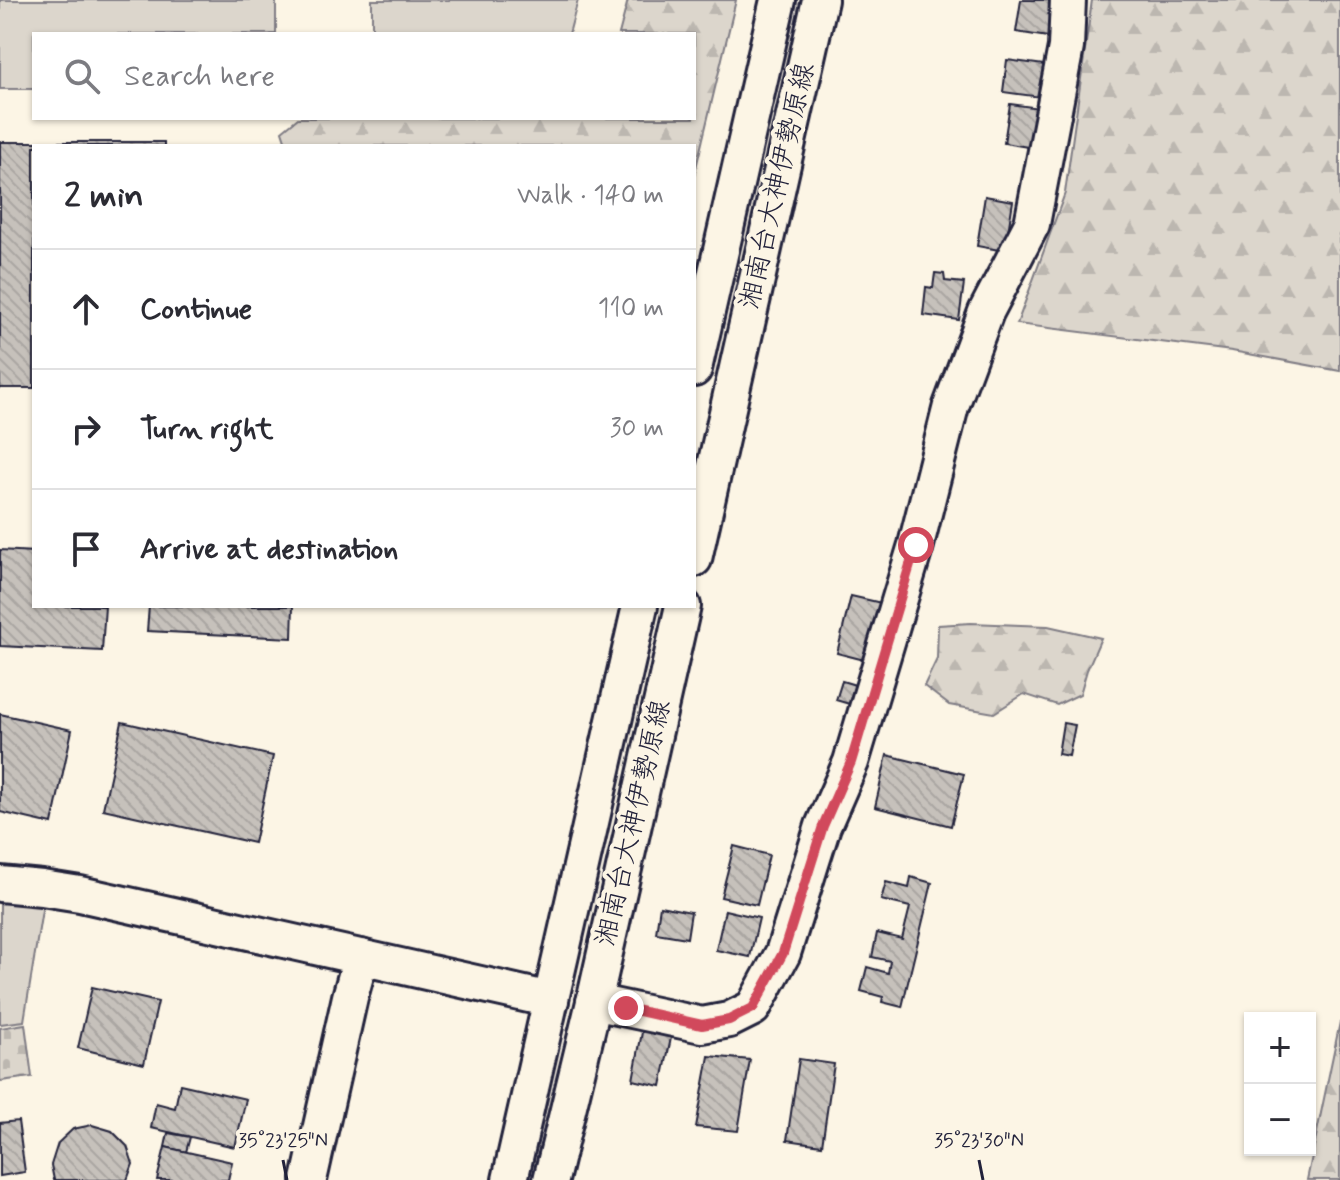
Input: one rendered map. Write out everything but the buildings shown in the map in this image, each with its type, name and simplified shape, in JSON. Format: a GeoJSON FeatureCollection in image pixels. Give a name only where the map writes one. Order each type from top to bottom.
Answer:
{"type":"FeatureCollection","features":[{"type":"Feature","properties":{"kind":"street","name":"湘南台大神伊勢原線"},"geometry":{"type":"LineString","coordinates":[[696,360],[778,0]]}},
{"type":"Feature","properties":{"kind":"street","name":"湘南台大神伊勢原線"},"geometry":{"type":"LineString","coordinates":[[696,550],[820,0]]}},
{"type":"Feature","properties":{"kind":"street"},"geometry":{"type":"LineString","coordinates":[[594,1002],[702,1025],[729,1020],[753,1008],[783,953],[823,826],[851,762],[916,545],[951,406],[986,312],[1032,224],[1066,47],[1068,0]]}},
{"type":"Feature","properties":{"kind":"street","name":"湘南台大神伊勢原線"},"geometry":{"type":"LineString","coordinates":[[510,1180],[640,608]]}},
{"type":"Feature","properties":{"kind":"street","name":"湘南台大神伊勢原線"},"geometry":{"type":"LineString","coordinates":[[551,1180],[683,608]]}},
{"type":"Feature","properties":{"kind":"street"},"geometry":{"type":"LineString","coordinates":[[0,884],[80,894],[551,1000]]}},
{"type":"Feature","properties":{"kind":"street"},"geometry":{"type":"LineString","coordinates":[[309,1180],[361,957]]}},
{"type":"Feature","properties":{"kind":"green space"},"geometry":{"type":"Polygon","coordinates":[[[0,0],[276,0],[276,32],[32,32],[32,89],[0,89],[0,0]]]}},
{"type":"Feature","properties":{"kind":"green space"},"geometry":{"type":"Polygon","coordinates":[[[372,0],[578,0],[570,32],[372,30],[372,0]]]}},
{"type":"Feature","properties":{"kind":"green space"},"geometry":{"type":"Polygon","coordinates":[[[628,0],[736,0],[696,168],[696,144],[286,144],[282,131],[296,120],[696,120],[696,32],[620,32],[628,0]]]}},
{"type":"Feature","properties":{"kind":"green space"},"geometry":{"type":"Polygon","coordinates":[[[1092,0],[1340,0],[1340,371],[1232,351],[1017,324],[1065,193],[1092,0]]]}},
{"type":"Feature","properties":{"kind":"green space"},"geometry":{"type":"Polygon","coordinates":[[[938,625],[1048,626],[1101,638],[1080,694],[1057,705],[1024,694],[994,713],[949,705],[924,686],[937,659],[938,625]]]}},
{"type":"Feature","properties":{"kind":"green space"},"geometry":{"type":"Polygon","coordinates":[[[0,901],[43,904],[24,1021],[0,1024],[0,901]]]}},
{"type":"Feature","properties":{"kind":"green space"},"geometry":{"type":"Polygon","coordinates":[[[1340,1022],[1340,1180],[1307,1180],[1312,1156],[1316,1156],[1316,1137],[1340,1022]]]}},
{"type":"Feature","properties":{"kind":"green space"},"geometry":{"type":"Polygon","coordinates":[[[25,1024],[32,1077],[0,1081],[0,1028],[25,1024]]]}},
{"type":"Feature","properties":{"kind":"route"},"geometry":{"type":"LineString","coordinates":[[626,1008],[702,1025],[729,1020],[753,1008],[783,953],[823,826],[851,762],[916,545]]}}]}
